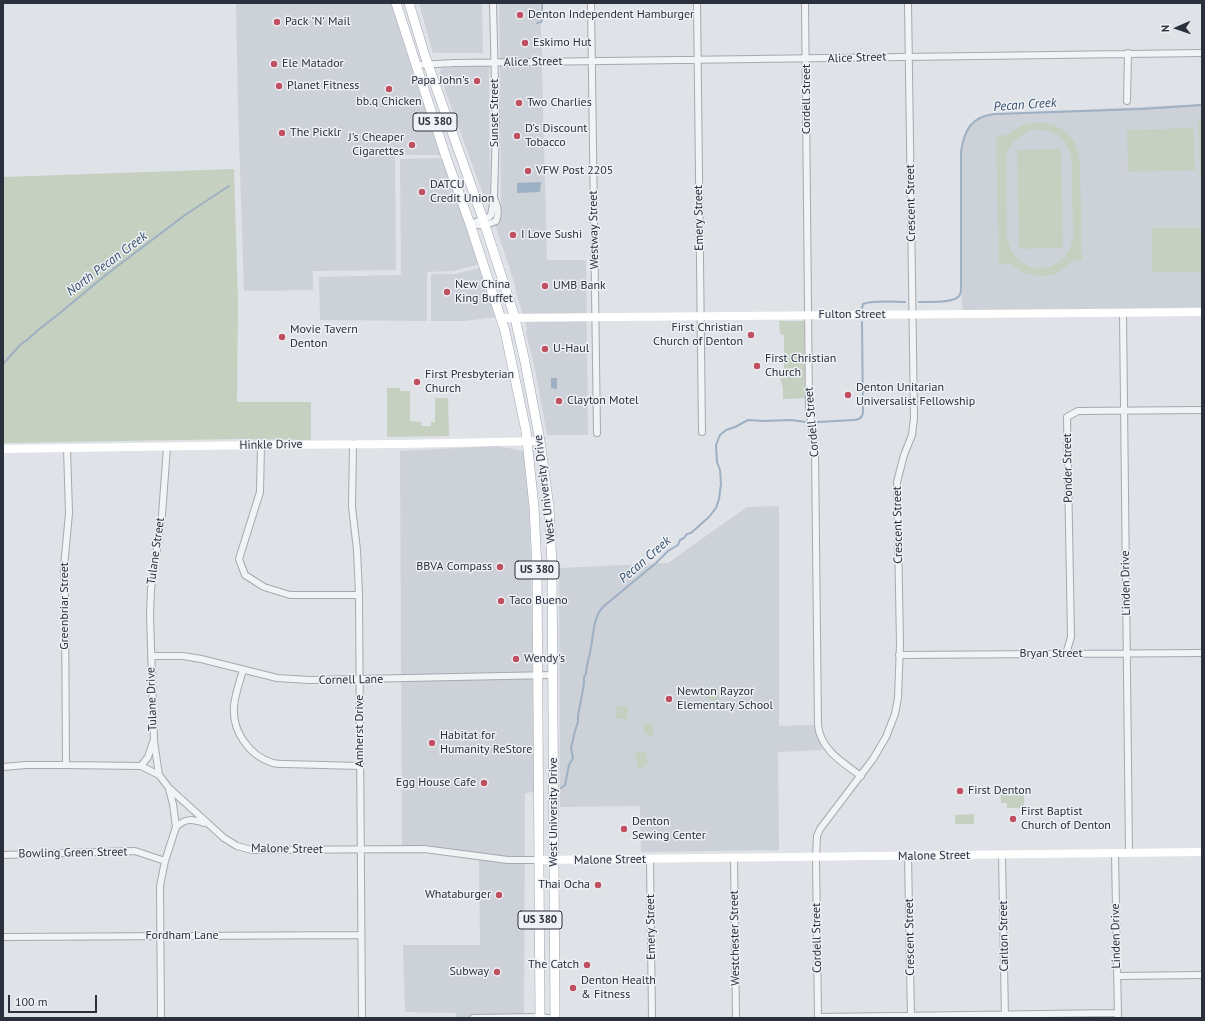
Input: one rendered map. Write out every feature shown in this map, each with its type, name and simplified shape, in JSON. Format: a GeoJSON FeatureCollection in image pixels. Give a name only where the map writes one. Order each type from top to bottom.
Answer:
{"type":"FeatureCollection","features":[{"type":"Feature","properties":{"kind":"main road","name":"West University Drive"},"geometry":{"type":"LineString","coordinates":[[396,3],[501,318],[527,441],[534,507],[537,569],[537,676],[543,1018]]}},
{"type":"Feature","properties":{"kind":"main road","name":"West University Drive"},"geometry":{"type":"LineString","coordinates":[[409,3],[484,222],[515,318],[540,441],[551,523],[553,571],[555,1018]]}},
{"type":"Feature","properties":{"kind":"street","name":"Sunset Street"},"geometry":{"type":"LineString","coordinates":[[484,222],[496,221],[498,218],[498,208],[494,198],[496,124],[493,3]]}},
{"type":"Feature","properties":{"kind":"street","name":"Westway Street"},"geometry":{"type":"LineString","coordinates":[[591,3],[597,433]]}},
{"type":"Feature","properties":{"kind":"street","name":"Emery Street"},"geometry":{"type":"LineString","coordinates":[[697,3],[702,432]]}},
{"type":"Feature","properties":{"kind":"street","name":"Cordell Street"},"geometry":{"type":"LineString","coordinates":[[805,3],[809,408],[816,450],[819,730],[821,738],[839,760],[861,776]]}},
{"type":"Feature","properties":{"kind":"street","name":"Crescent Street"},"geometry":{"type":"LineString","coordinates":[[816,857],[817,836],[820,829],[861,776],[882,745],[895,714],[898,698],[900,655],[898,476],[912,435],[913,427],[913,315],[908,3]]}},
{"type":"Feature","properties":{"kind":"street"},"geometry":{"type":"LineString","coordinates":[[1128,53],[1128,101]]}},
{"type":"Feature","properties":{"kind":"street","name":"Alice Street"},"geometry":{"type":"LineString","coordinates":[[416,65],[494,62],[1202,53]]}},
{"type":"Feature","properties":{"kind":"street"},"geometry":{"type":"LineString","coordinates":[[470,224],[484,222]]}},
{"type":"Feature","properties":{"kind":"street","name":"Fulton Street"},"geometry":{"type":"LineString","coordinates":[[501,318],[1202,312]]}},
{"type":"Feature","properties":{"kind":"street","name":"Linden Drive"},"geometry":{"type":"LineString","coordinates":[[1123,313],[1129,853]]}},
{"type":"Feature","properties":{"kind":"street","name":"Ponder Street"},"geometry":{"type":"LineString","coordinates":[[1066,654],[1071,637],[1067,417],[1078,411],[1202,410]]}},
{"type":"Feature","properties":{"kind":"street","name":"Hinkle Drive"},"geometry":{"type":"LineString","coordinates":[[3,449],[540,441]]}},
{"type":"Feature","properties":{"kind":"street","name":"Amherst Drive"},"geometry":{"type":"LineString","coordinates":[[353,444],[352,507],[357,550],[359,595],[362,1018]]}},
{"type":"Feature","properties":{"kind":"street"},"geometry":{"type":"LineString","coordinates":[[261,445],[260,492],[239,559],[245,575],[264,587],[290,595],[359,595]]}},
{"type":"Feature","properties":{"kind":"street","name":"Tulane Street"},"geometry":{"type":"LineString","coordinates":[[151,656],[150,589],[162,515],[167,447]]}},
{"type":"Feature","properties":{"kind":"street","name":"Greenbriar Street"},"geometry":{"type":"LineString","coordinates":[[66,765],[64,567],[69,513],[68,448]]}},
{"type":"Feature","properties":{"kind":"street","name":"Bryan Street"},"geometry":{"type":"LineString","coordinates":[[900,655],[1202,653]]}},
{"type":"Feature","properties":{"kind":"street","name":"Cornell Lane"},"geometry":{"type":"LineString","coordinates":[[151,656],[182,656],[201,659],[277,678],[309,680],[553,676]]}},
{"type":"Feature","properties":{"kind":"street","name":"Tulane Drive"},"geometry":{"type":"LineString","coordinates":[[151,656],[154,741],[159,775]]}},
{"type":"Feature","properties":{"kind":"street"},"geometry":{"type":"LineString","coordinates":[[243,670],[234,705],[234,718],[236,729],[246,745],[257,755],[273,763],[360,766]]}},
{"type":"Feature","properties":{"kind":"street","name":"Tulane Drive"},"geometry":{"type":"LineString","coordinates":[[141,766],[148,757],[154,741]]}},
{"type":"Feature","properties":{"kind":"street","name":"Malone Street"},"geometry":{"type":"LineString","coordinates":[[3,767],[26,765],[141,766],[159,775],[169,788],[217,834],[237,846],[252,850],[424,849],[508,860],[1202,852]]}},
{"type":"Feature","properties":{"kind":"street"},"geometry":{"type":"LineString","coordinates":[[161,1018],[160,886],[165,861],[176,827],[169,788]]}},
{"type":"Feature","properties":{"kind":"street"},"geometry":{"type":"LineString","coordinates":[[176,827],[182,822],[189,820],[207,824]]}},
{"type":"Feature","properties":{"kind":"street","name":"Bowling Green Street"},"geometry":{"type":"LineString","coordinates":[[3,855],[135,852],[165,861]]}},
{"type":"Feature","properties":{"kind":"street","name":"Linden Drive"},"geometry":{"type":"LineString","coordinates":[[1115,854],[1118,1016]]}},
{"type":"Feature","properties":{"kind":"street","name":"Carlton Street"},"geometry":{"type":"LineString","coordinates":[[1002,855],[1005,1016]]}},
{"type":"Feature","properties":{"kind":"street","name":"Crescent Street"},"geometry":{"type":"LineString","coordinates":[[908,856],[911,1017]]}},
{"type":"Feature","properties":{"kind":"street","name":"Cordell Street"},"geometry":{"type":"LineString","coordinates":[[816,857],[818,1018]]}},
{"type":"Feature","properties":{"kind":"street","name":"Westchester Street"},"geometry":{"type":"LineString","coordinates":[[734,858],[736,1018]]}},
{"type":"Feature","properties":{"kind":"street","name":"Emery Street"},"geometry":{"type":"LineString","coordinates":[[650,859],[652,1018]]}},
{"type":"Feature","properties":{"kind":"street","name":"Fordham Lane"},"geometry":{"type":"LineString","coordinates":[[3,937],[361,935]]}},
{"type":"Feature","properties":{"kind":"street"},"geometry":{"type":"LineString","coordinates":[[1117,976],[1202,975]]}},
{"type":"Feature","properties":{"kind":"street"},"geometry":{"type":"LineString","coordinates":[[818,1018],[1118,1016]]}},
{"type":"Feature","properties":{"kind":"street"},"geometry":{"type":"LineString","coordinates":[[473,1018],[543,1018]]}},
{"type":"Feature","properties":{"kind":"shaded area"},"geometry":{"type":"Polygon","coordinates":[[[236,3],[391,3],[443,155],[395,155],[396,270],[313,271],[313,290],[244,291],[236,3]]]}},
{"type":"Feature","properties":{"kind":"shaded area"},"geometry":{"type":"Polygon","coordinates":[[[419,3],[482,3],[483,53],[433,53],[419,3]]]}},
{"type":"Feature","properties":{"kind":"shaded area"},"geometry":{"type":"Polygon","coordinates":[[[499,3],[540,3],[542,58],[500,59],[499,3]]]}},
{"type":"Feature","properties":{"kind":"shaded area"},"geometry":{"type":"Polygon","coordinates":[[[489,66],[490,200],[485,200],[439,73],[442,68],[489,66]]]}},
{"type":"Feature","properties":{"kind":"shaded area"},"geometry":{"type":"Polygon","coordinates":[[[500,66],[542,66],[547,260],[586,260],[588,435],[547,435],[535,369],[526,333],[527,328],[495,224],[501,216],[500,66]]]}},
{"type":"Feature","properties":{"kind":"shaded area"},"geometry":{"type":"Polygon","coordinates":[[[1202,104],[1202,307],[963,314],[961,288],[961,159],[964,138],[968,129],[973,123],[993,114],[1202,104]]]}},
{"type":"Feature","properties":{"kind":"shaded area"},"geometry":{"type":"Polygon","coordinates":[[[444,158],[480,264],[453,271],[427,272],[427,321],[320,320],[319,277],[401,275],[400,159],[444,158]]]}},
{"type":"Feature","properties":{"kind":"shaded area"},"geometry":{"type":"Polygon","coordinates":[[[480,268],[495,317],[465,321],[431,321],[431,274],[454,274],[480,268]]]}},
{"type":"Feature","properties":{"kind":"shaded area"},"geometry":{"type":"Polygon","coordinates":[[[496,446],[524,451],[529,506],[534,792],[525,793],[524,1018],[456,1018],[456,1013],[405,1012],[403,945],[480,945],[479,857],[402,849],[400,451],[496,446]]]}},
{"type":"Feature","properties":{"kind":"shaded area","name":"Newton Rayzor Elementary School"},"geometry":{"type":"Polygon","coordinates":[[[779,506],[779,726],[814,725],[822,750],[778,752],[779,850],[641,852],[640,806],[560,807],[559,568],[668,563],[747,507],[779,506]]]}},
{"type":"Feature","properties":{"kind":"green space"},"geometry":{"type":"Polygon","coordinates":[[[1202,118],[1202,177],[1200,175],[1198,119],[1202,118]]]}},
{"type":"Feature","properties":{"kind":"green space"},"geometry":{"type":"Polygon","coordinates":[[[1036,122],[1056,126],[1068,134],[1076,146],[1080,162],[1082,260],[1075,260],[1061,271],[1047,276],[1034,276],[1027,274],[1020,271],[1009,262],[1007,264],[999,264],[996,135],[1007,136],[1018,127],[1036,122]],[[1033,130],[1019,137],[1010,147],[1006,157],[1007,236],[1011,250],[1019,260],[1028,266],[1039,268],[1050,266],[1060,261],[1068,251],[1073,238],[1072,161],[1070,154],[1064,141],[1054,133],[1033,130]]]}},
{"type":"Feature","properties":{"kind":"green space"},"geometry":{"type":"Polygon","coordinates":[[[1194,128],[1195,170],[1128,172],[1127,130],[1194,128]]]}},
{"type":"Feature","properties":{"kind":"green space"},"geometry":{"type":"Polygon","coordinates":[[[1061,149],[1063,248],[1019,249],[1017,150],[1061,149]]]}},
{"type":"Feature","properties":{"kind":"green space"},"geometry":{"type":"Polygon","coordinates":[[[234,169],[238,302],[237,402],[311,402],[311,440],[238,439],[3,443],[3,177],[234,169]]]}},
{"type":"Feature","properties":{"kind":"green space"},"geometry":{"type":"Polygon","coordinates":[[[1152,228],[1202,228],[1202,272],[1152,272],[1152,228]]]}},
{"type":"Feature","properties":{"kind":"green space"},"geometry":{"type":"Polygon","coordinates":[[[779,321],[804,321],[805,398],[783,399],[783,388],[780,379],[784,377],[784,335],[780,334],[779,321]]]}},
{"type":"Feature","properties":{"kind":"green space"},"geometry":{"type":"Polygon","coordinates":[[[387,388],[400,388],[400,391],[410,391],[410,421],[421,422],[421,426],[431,426],[431,422],[435,422],[435,398],[448,398],[449,436],[387,437],[387,388]]]}},
{"type":"Feature","properties":{"kind":"green space"},"geometry":{"type":"Polygon","coordinates":[[[707,687],[718,687],[718,700],[707,700],[707,687]]]}},
{"type":"Feature","properties":{"kind":"green space"},"geometry":{"type":"Polygon","coordinates":[[[617,706],[628,706],[627,719],[616,719],[617,706]]]}},
{"type":"Feature","properties":{"kind":"green space"},"geometry":{"type":"Polygon","coordinates":[[[648,722],[653,725],[654,734],[651,736],[646,733],[643,726],[648,722]]]}},
{"type":"Feature","properties":{"kind":"green space"},"geometry":{"type":"Polygon","coordinates":[[[643,751],[645,752],[648,762],[643,768],[638,767],[635,754],[643,751]]]}},
{"type":"Feature","properties":{"kind":"green space"},"geometry":{"type":"Polygon","coordinates":[[[999,788],[1024,788],[1024,808],[1007,808],[1007,803],[1001,803],[1001,792],[999,788]]]}},
{"type":"Feature","properties":{"kind":"green space"},"geometry":{"type":"Polygon","coordinates":[[[974,814],[974,824],[955,824],[955,815],[974,814]]]}},
{"type":"Feature","properties":{"kind":"water"},"geometry":{"type":"Polygon","coordinates":[[[541,182],[540,192],[517,193],[517,183],[541,182]]]}},
{"type":"Feature","properties":{"kind":"water"},"geometry":{"type":"Polygon","coordinates":[[[551,378],[557,378],[557,389],[551,388],[551,378]]]}},
{"type":"Feature","properties":{"kind":"waterway","name":"North Pecan Creek"},"geometry":{"type":"LineString","coordinates":[[537,23],[541,22],[542,20],[542,3]]}},
{"type":"Feature","properties":{"kind":"waterway","name":"Pecan Creek"},"geometry":{"type":"LineString","coordinates":[[919,302],[940,302],[951,300],[955,299],[960,294],[961,152],[964,137],[970,126],[975,121],[987,115],[995,114],[1141,109],[1202,105]]}},
{"type":"Feature","properties":{"kind":"waterway","name":"North Pecan Creek"},"geometry":{"type":"LineString","coordinates":[[3,364],[21,344],[107,274],[185,215],[229,186]]}},
{"type":"Feature","properties":{"kind":"waterway","name":"Pecan Creek"},"geometry":{"type":"LineString","coordinates":[[862,308],[863,304],[873,302],[905,302]]}},
{"type":"Feature","properties":{"kind":"waterway","name":"Pecan Creek"},"geometry":{"type":"LineString","coordinates":[[817,422],[856,420],[862,416],[862,322]]}},
{"type":"Feature","properties":{"kind":"waterway","name":"Pecan Creek"},"geometry":{"type":"LineString","coordinates":[[561,788],[565,785],[569,765],[573,758],[571,748],[578,722],[584,677],[586,674],[594,625],[600,610],[668,551],[678,545],[680,540],[687,534],[691,533],[709,517],[716,508],[721,484],[716,445],[720,435],[726,430],[748,420],[791,420],[806,422]]}},
{"type":"Feature","properties":{"kind":"place","name":"Denton Independent Hamburger"},"geometry":{"type":"Point","coordinates":[520,15]}},
{"type":"Feature","properties":{"kind":"place","name":"Pack 'N' Mail"},"geometry":{"type":"Point","coordinates":[277,22]}},
{"type":"Feature","properties":{"kind":"place","name":"Eskimo Hut"},"geometry":{"type":"Point","coordinates":[525,43]}},
{"type":"Feature","properties":{"kind":"place","name":"Ele Matador"},"geometry":{"type":"Point","coordinates":[274,64]}},
{"type":"Feature","properties":{"kind":"place","name":"Papa John's"},"geometry":{"type":"Point","coordinates":[477,81]}},
{"type":"Feature","properties":{"kind":"place","name":"Planet Fitness"},"geometry":{"type":"Point","coordinates":[279,86]}},
{"type":"Feature","properties":{"kind":"place","name":"bb.q Chicken"},"geometry":{"type":"Point","coordinates":[389,89]}},
{"type":"Feature","properties":{"kind":"place","name":"Two Charlies"},"geometry":{"type":"Point","coordinates":[519,103]}},
{"type":"Feature","properties":{"kind":"place","name":"The Picklr"},"geometry":{"type":"Point","coordinates":[282,133]}},
{"type":"Feature","properties":{"kind":"place","name":"D's Discount Tobacco"},"geometry":{"type":"Point","coordinates":[517,136]}},
{"type":"Feature","properties":{"kind":"place","name":"J's Cheaper Cigarettes"},"geometry":{"type":"Point","coordinates":[412,145]}},
{"type":"Feature","properties":{"kind":"place","name":"VFW Post 2205"},"geometry":{"type":"Point","coordinates":[528,171]}},
{"type":"Feature","properties":{"kind":"place","name":"DATCU Credit Union"},"geometry":{"type":"Point","coordinates":[422,192]}},
{"type":"Feature","properties":{"kind":"place","name":"I Love Sushi"},"geometry":{"type":"Point","coordinates":[513,235]}},
{"type":"Feature","properties":{"kind":"place","name":"UMB Bank"},"geometry":{"type":"Point","coordinates":[545,286]}},
{"type":"Feature","properties":{"kind":"place","name":"New China King Buffet"},"geometry":{"type":"Point","coordinates":[447,292]}},
{"type":"Feature","properties":{"kind":"place","name":"First Christian Church of Denton"},"geometry":{"type":"Point","coordinates":[751,335]}},
{"type":"Feature","properties":{"kind":"place","name":"Movie Tavern Denton"},"geometry":{"type":"Point","coordinates":[282,337]}},
{"type":"Feature","properties":{"kind":"place","name":"U-Haul"},"geometry":{"type":"Point","coordinates":[545,349]}},
{"type":"Feature","properties":{"kind":"place","name":"First Christian Church"},"geometry":{"type":"Point","coordinates":[757,366]}},
{"type":"Feature","properties":{"kind":"place","name":"First Presbyterian Church"},"geometry":{"type":"Point","coordinates":[417,382]}},
{"type":"Feature","properties":{"kind":"place","name":"Denton Unitarian Universalist Fellowship"},"geometry":{"type":"Point","coordinates":[848,395]}},
{"type":"Feature","properties":{"kind":"place","name":"Clayton Motel"},"geometry":{"type":"Point","coordinates":[559,401]}},
{"type":"Feature","properties":{"kind":"place","name":"BBVA Compass"},"geometry":{"type":"Point","coordinates":[500,567]}},
{"type":"Feature","properties":{"kind":"place","name":"Taco Bueno"},"geometry":{"type":"Point","coordinates":[501,601]}},
{"type":"Feature","properties":{"kind":"place","name":"Wendy's"},"geometry":{"type":"Point","coordinates":[516,659]}},
{"type":"Feature","properties":{"kind":"place","name":"Newton Rayzor Elementary School"},"geometry":{"type":"Point","coordinates":[669,699]}},
{"type":"Feature","properties":{"kind":"place","name":"Habitat for Humanity ReStore"},"geometry":{"type":"Point","coordinates":[432,743]}},
{"type":"Feature","properties":{"kind":"place","name":"Egg House Cafe"},"geometry":{"type":"Point","coordinates":[484,783]}},
{"type":"Feature","properties":{"kind":"place","name":"First Denton"},"geometry":{"type":"Point","coordinates":[960,791]}},
{"type":"Feature","properties":{"kind":"place","name":"First Baptist Church of Denton"},"geometry":{"type":"Point","coordinates":[1013,819]}},
{"type":"Feature","properties":{"kind":"place","name":"Denton Sewing Center"},"geometry":{"type":"Point","coordinates":[624,829]}},
{"type":"Feature","properties":{"kind":"place","name":"Thai Ocha"},"geometry":{"type":"Point","coordinates":[598,885]}},
{"type":"Feature","properties":{"kind":"place","name":"Whataburger"},"geometry":{"type":"Point","coordinates":[499,895]}},
{"type":"Feature","properties":{"kind":"place","name":"The Catch"},"geometry":{"type":"Point","coordinates":[587,965]}},
{"type":"Feature","properties":{"kind":"place","name":"Subway"},"geometry":{"type":"Point","coordinates":[497,972]}},
{"type":"Feature","properties":{"kind":"place","name":"Denton Health & Fitness"},"geometry":{"type":"Point","coordinates":[573,988]}}]}
